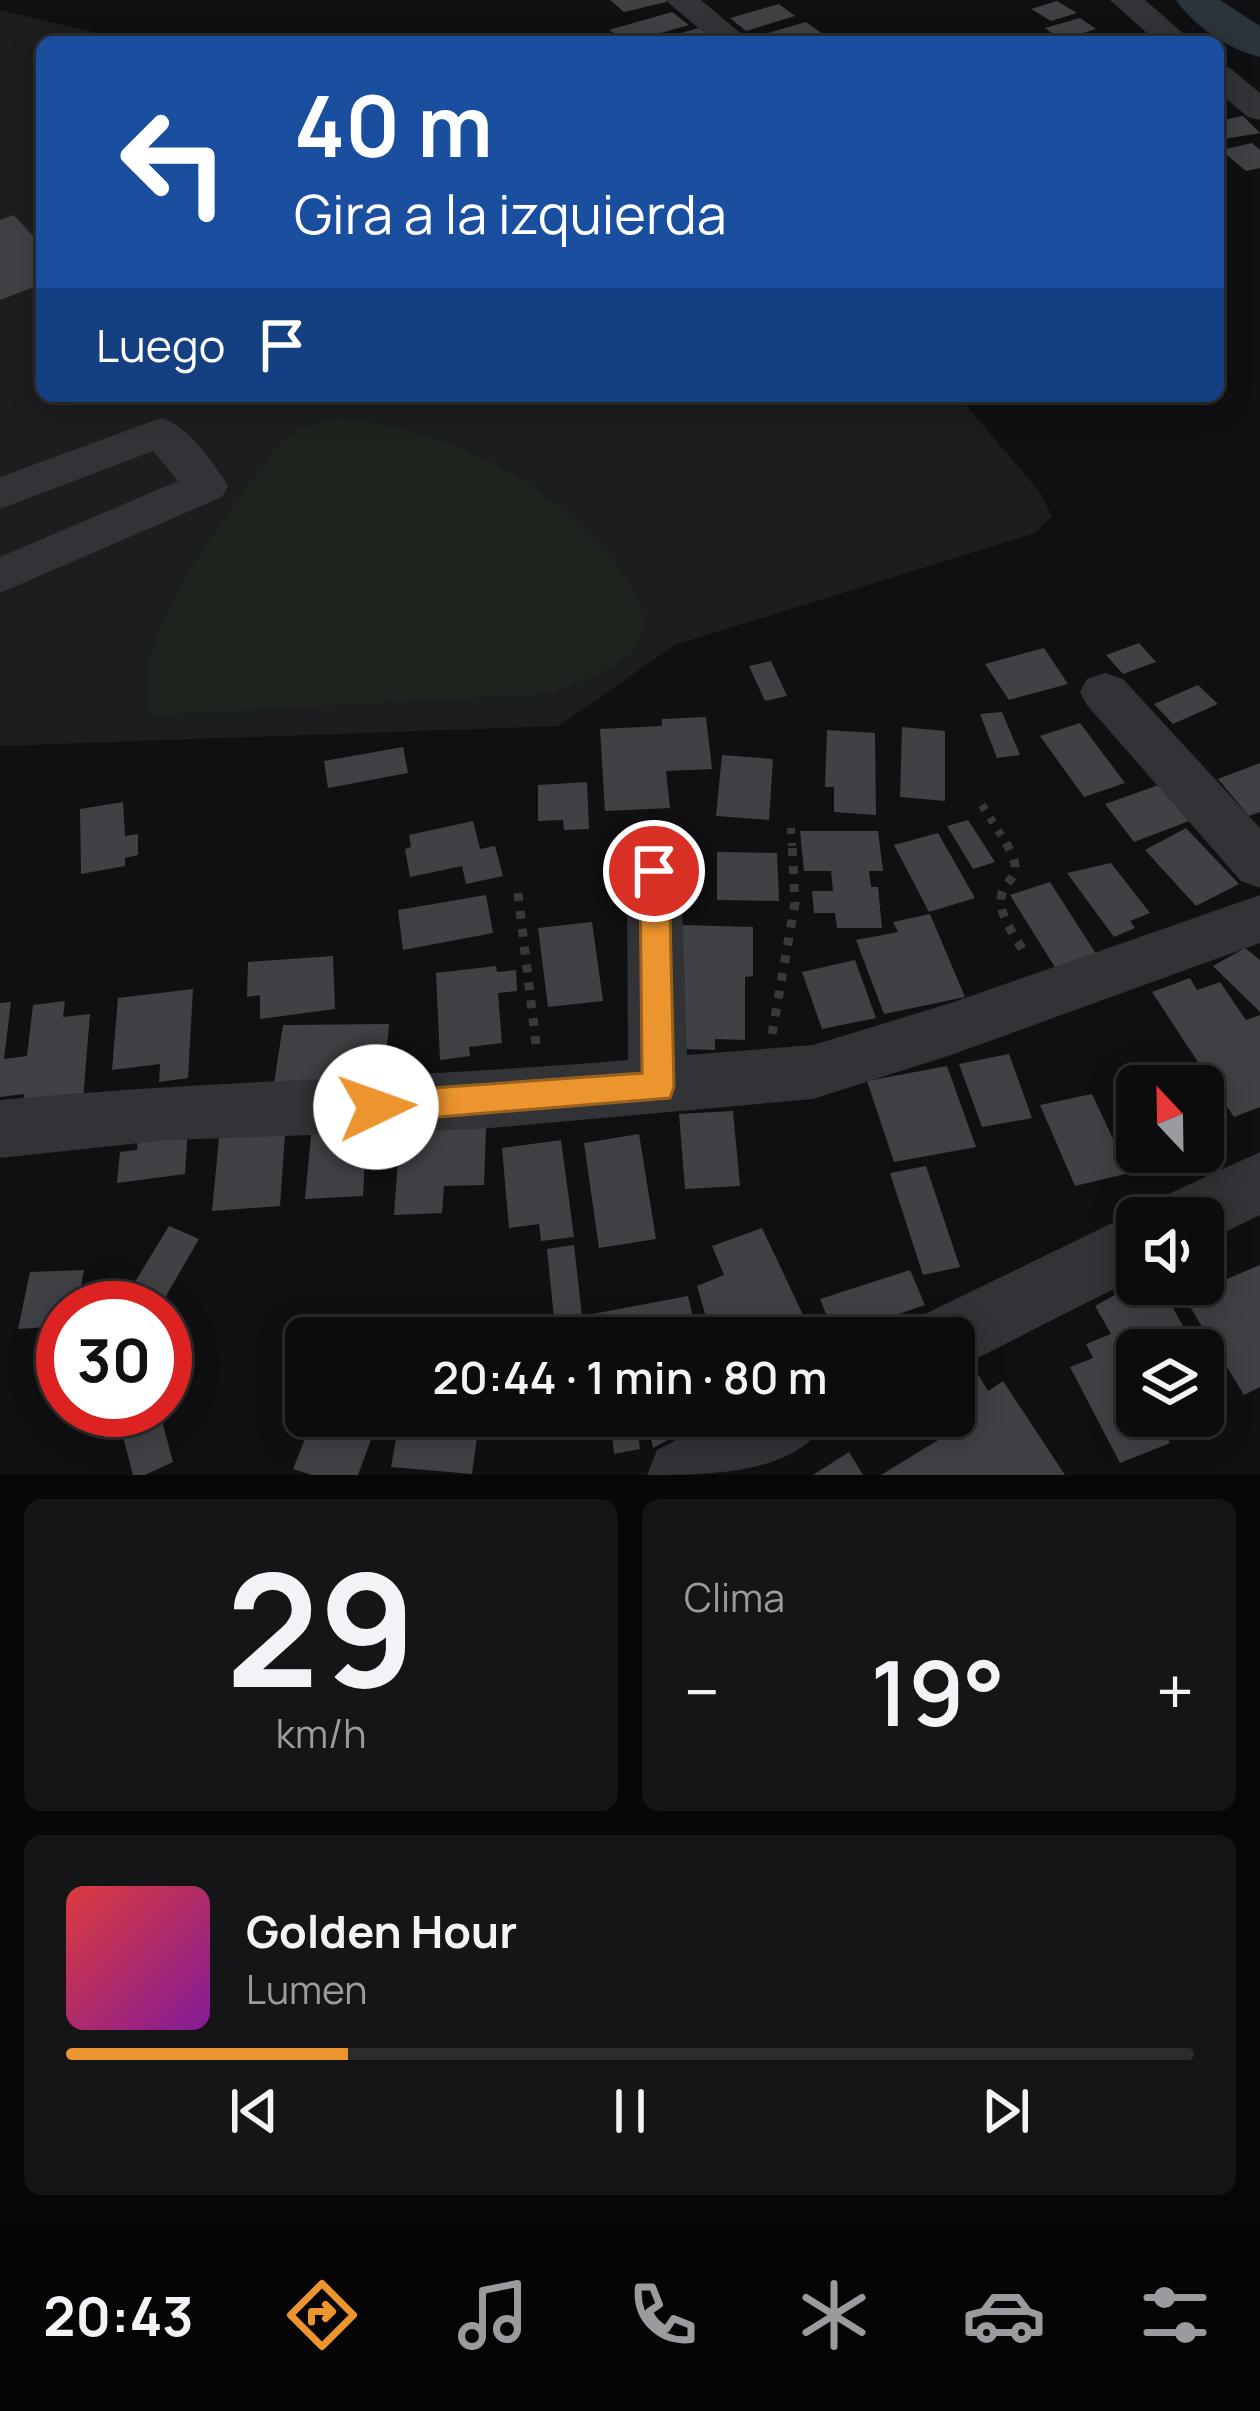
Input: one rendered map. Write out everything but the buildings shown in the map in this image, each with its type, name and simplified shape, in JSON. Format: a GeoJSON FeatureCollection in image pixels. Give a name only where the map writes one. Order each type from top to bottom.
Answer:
{"type":"FeatureCollection","features":[{"type":"Feature","properties":{"kind":"street"},"geometry":{"type":"LineString","coordinates":[[681,0],[727,36]]}},
{"type":"Feature","properties":{"kind":"street"},"geometry":{"type":"LineString","coordinates":[[1126,0],[1170,36]]}},
{"type":"Feature","properties":{"kind":"street"},"geometry":{"type":"LineString","coordinates":[[0,494],[160,432],[206,486],[0,575]]}},
{"type":"Feature","properties":{"kind":"street"},"geometry":{"type":"LineString","coordinates":[[1105,692],[1260,865]]}},
{"type":"Feature","properties":{"kind":"street"},"geometry":{"type":"LineString","coordinates":[[654,871],[658,1087]]}},
{"type":"Feature","properties":{"kind":"street"},"geometry":{"type":"LineString","coordinates":[[0,1129],[168,1112],[376,1107],[813,1072],[1260,920]]}},
{"type":"Feature","properties":{"kind":"street"},"geometry":{"type":"LineString","coordinates":[[1224,1200],[1260,1182]]}},
{"type":"Feature","properties":{"kind":"street"},"geometry":{"type":"LineString","coordinates":[[975,1325],[1116,1254]]}},
{"type":"Feature","properties":{"kind":"street"},"geometry":{"type":"LineString","coordinates":[[682,1475],[754,1437]]}},
{"type":"Feature","properties":{"kind":"path"},"geometry":{"type":"LineString","coordinates":[[982,805],[1017,861],[1016,878],[1001,897],[1001,908],[1048,995]]}},
{"type":"Feature","properties":{"kind":"path"},"geometry":{"type":"LineString","coordinates":[[765,1077],[795,903],[791,828]]}},
{"type":"Feature","properties":{"kind":"path"},"geometry":{"type":"LineString","coordinates":[[518,893],[543,1096]]}},
{"type":"Feature","properties":{"kind":"shaded area"},"geometry":{"type":"Polygon","coordinates":[[[0,10],[109,36],[36,36],[36,402],[963,402],[1040,492],[1052,516],[1035,533],[675,645],[559,726],[0,746],[0,10]]]}},
{"type":"Feature","properties":{"kind":"shaded area"},"geometry":{"type":"Polygon","coordinates":[[[337,419],[405,430],[450,444],[512,473],[550,500],[596,542],[632,589],[641,611],[642,632],[636,644],[601,673],[544,694],[153,715],[146,687],[151,653],[188,574],[282,441],[302,427],[337,419]]]}},
{"type":"Feature","properties":{"kind":"waterway"},"geometry":{"type":"LineString","coordinates":[[1197,0],[1211,15],[1260,44]]}},
{"type":"Feature","properties":{"kind":"route"},"geometry":{"type":"LineString","coordinates":[[376,1107],[658,1087],[654,871]]}}]}
